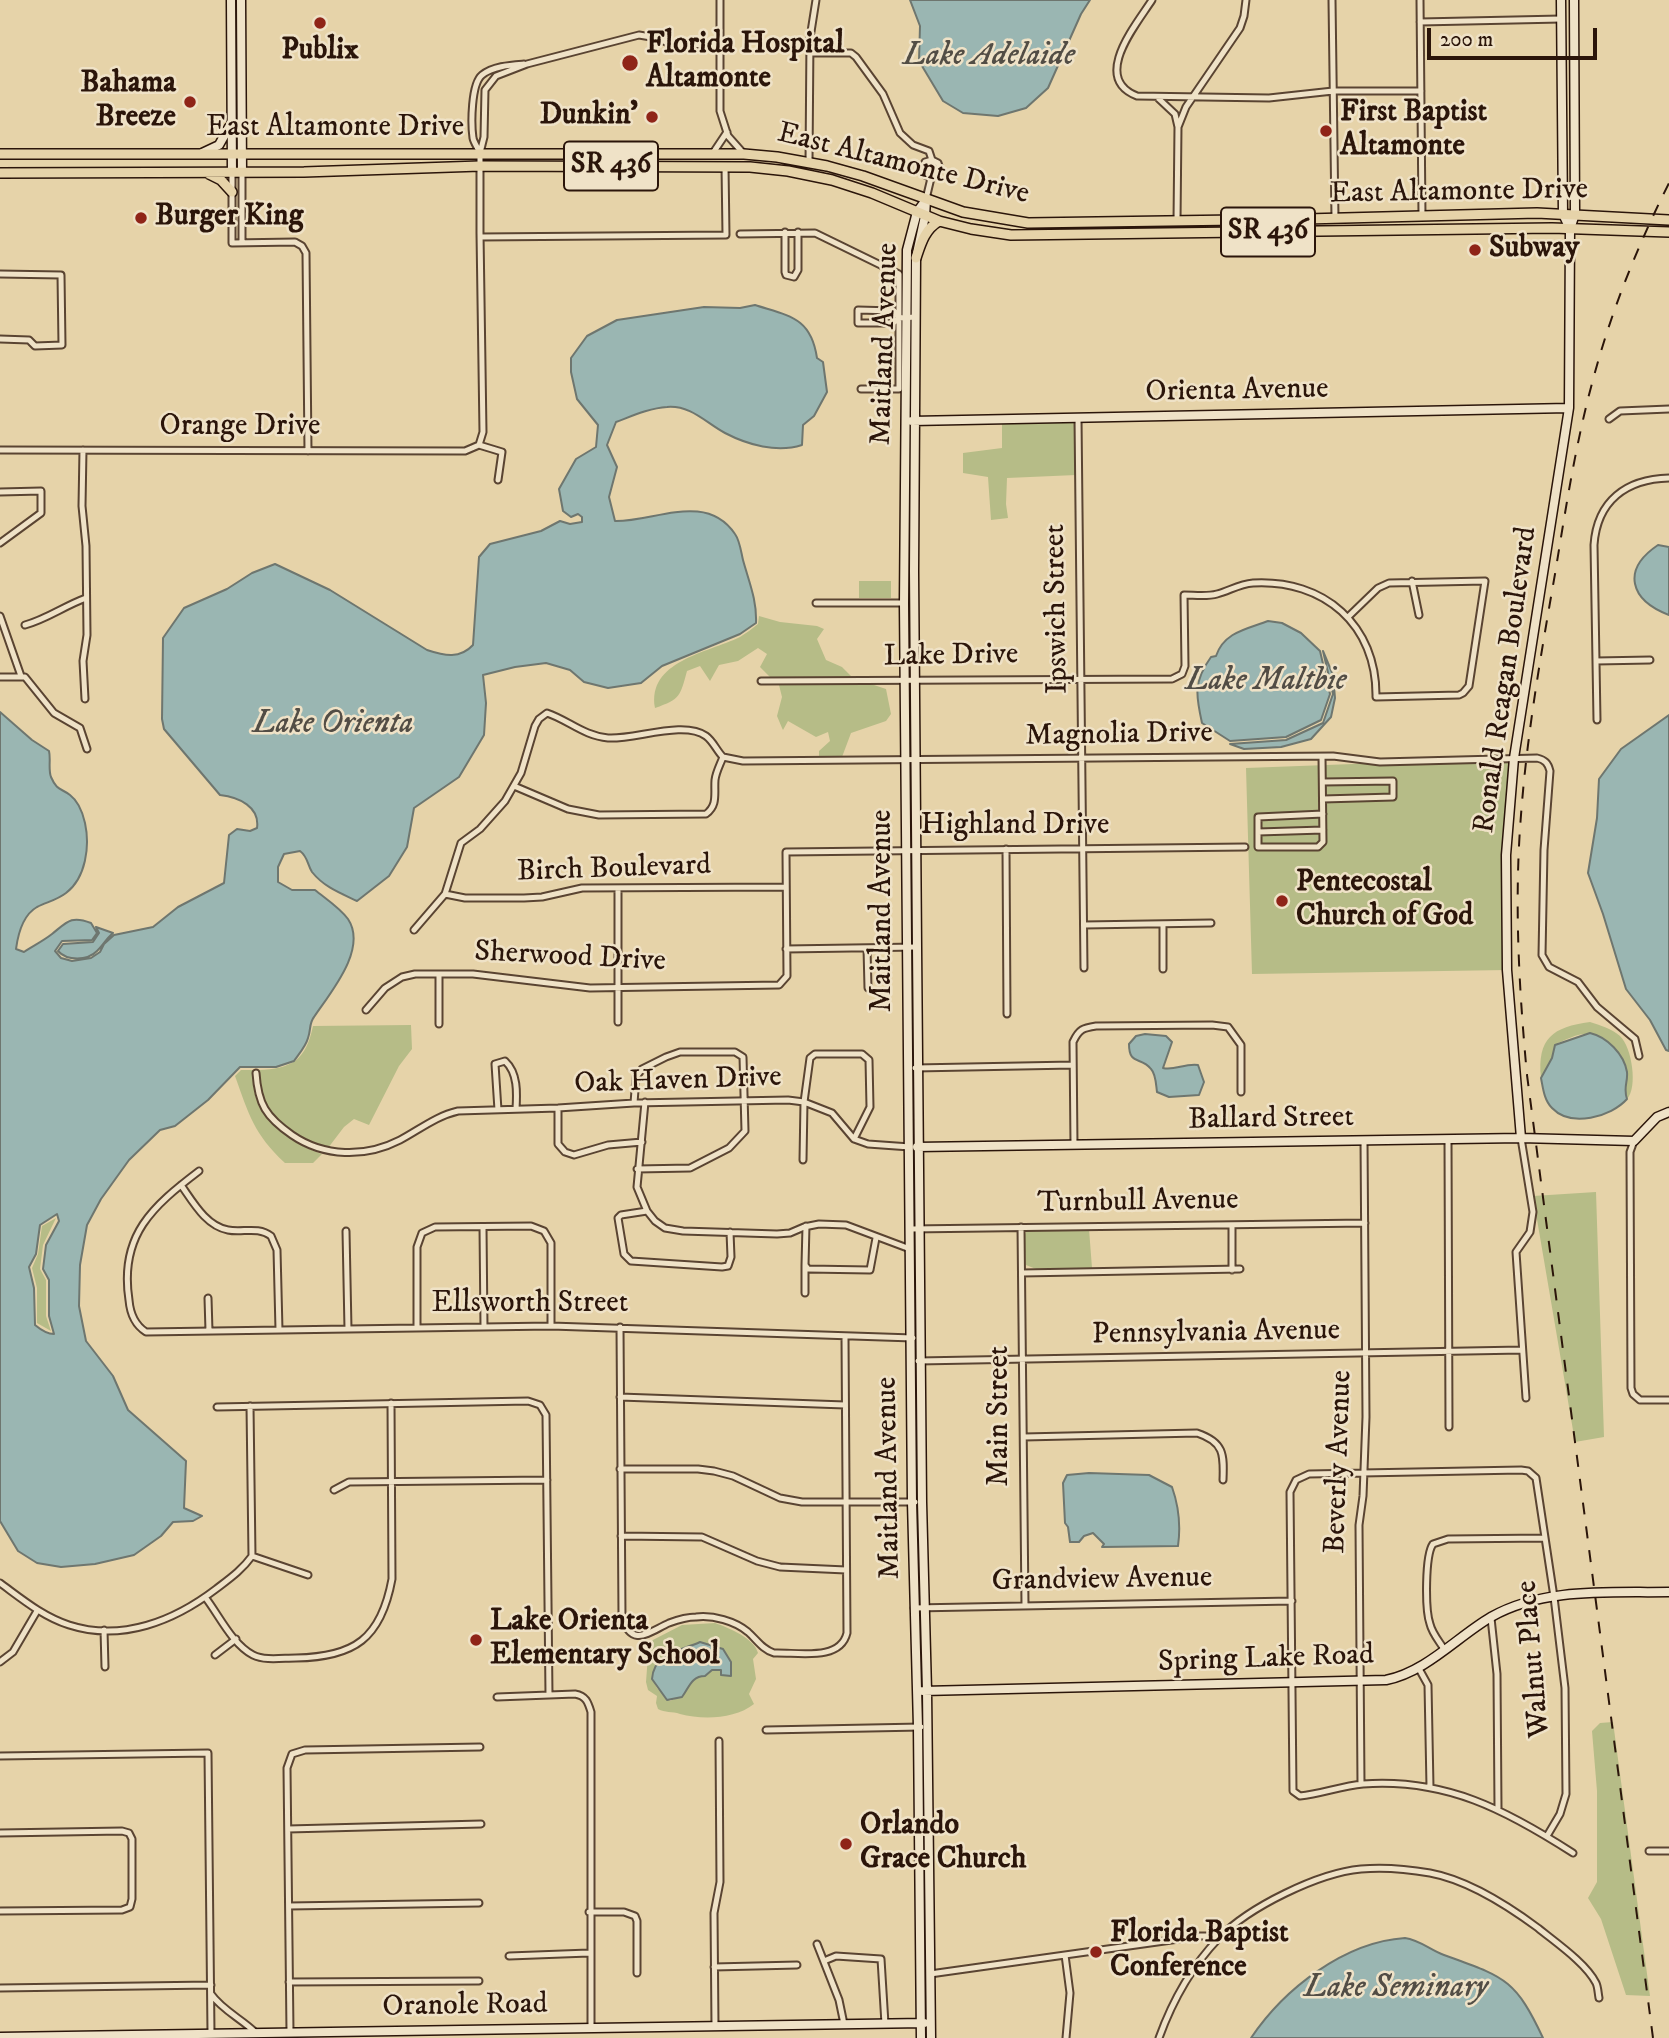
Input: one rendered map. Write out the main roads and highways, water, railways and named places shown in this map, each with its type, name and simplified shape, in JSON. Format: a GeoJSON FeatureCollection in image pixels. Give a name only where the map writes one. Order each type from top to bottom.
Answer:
{"type":"FeatureCollection","features":[{"type":"Feature","properties":{"kind":"main road","name":"East Altamonte Drive"},"geometry":{"type":"LineString","coordinates":[[0,154],[744,154],[810,162],[878,181],[963,212],[1001,220],[1038,223],[1563,214],[1669,220]]}},
{"type":"Feature","properties":{"kind":"main road"},"geometry":{"type":"LineString","coordinates":[[71,173],[72,154]]}},
{"type":"Feature","properties":{"kind":"main road"},"geometry":{"type":"LineString","coordinates":[[643,166],[647,160],[658,154]]}},
{"type":"Feature","properties":{"kind":"main road"},"geometry":{"type":"LineString","coordinates":[[789,171],[810,162]]}},
{"type":"Feature","properties":{"kind":"main road","name":"SR 436"},"geometry":{"type":"LineString","coordinates":[[0,173],[237,172],[480,166],[725,166],[806,174],[856,187],[939,221]]}},
{"type":"Feature","properties":{"kind":"main road"},"geometry":{"type":"LineString","coordinates":[[806,174],[827,166]]}},
{"type":"Feature","properties":{"kind":"main road"},"geometry":{"type":"LineString","coordinates":[[204,172],[221,180],[232,192]]}},
{"type":"Feature","properties":{"kind":"main road"},"geometry":{"type":"LineString","coordinates":[[1408,230],[1419,222],[1422,215]]}},
{"type":"Feature","properties":{"kind":"main road"},"geometry":{"type":"LineString","coordinates":[[1290,232],[1306,219]]}},
{"type":"Feature","properties":{"kind":"main road","name":"East Altamonte Drive"},"geometry":{"type":"LineString","coordinates":[[939,221],[1002,234],[1570,229],[1669,232]]}},
{"type":"Feature","properties":{"kind":"main road"},"geometry":{"type":"LineString","coordinates":[[916,258],[926,232],[939,221]]}},
{"type":"Feature","properties":{"kind":"main road"},"geometry":{"type":"LineString","coordinates":[[1162,234],[1177,221]]}},
{"type":"Feature","properties":{"kind":"main road"},"geometry":{"type":"LineString","coordinates":[[1175,234],[1191,221]]}},
{"type":"Feature","properties":{"kind":"main road"},"geometry":{"type":"LineString","coordinates":[[1076,235],[1079,228],[1087,222]]}},
{"type":"Feature","properties":{"kind":"water","name":"Lake Adelaide"},"geometry":{"type":"Polygon","coordinates":[[[910,0],[1090,0],[1048,88],[1026,108],[998,116],[963,113],[943,101],[919,61],[920,26],[910,0]]]}},
{"type":"Feature","properties":{"kind":"water","name":"Lake Orienta"},"geometry":{"type":"Polygon","coordinates":[[[755,305],[796,320],[810,334],[817,358],[823,362],[827,392],[814,416],[803,425],[802,445],[773,448],[753,444],[676,407],[648,411],[616,422],[607,445],[617,467],[609,497],[615,521],[695,511],[710,514],[723,521],[739,543],[754,599],[756,623],[740,634],[662,666],[641,683],[608,688],[584,682],[570,670],[546,663],[483,675],[486,703],[484,735],[459,777],[414,808],[407,847],[389,876],[357,901],[322,882],[312,872],[300,851],[284,854],[278,867],[278,882],[292,890],[315,890],[348,919],[353,931],[353,944],[344,970],[312,1019],[307,1041],[294,1061],[276,1067],[240,1067],[208,1100],[175,1126],[160,1130],[129,1160],[101,1199],[87,1225],[80,1265],[79,1306],[86,1341],[113,1376],[128,1410],[186,1461],[184,1508],[202,1516],[193,1521],[173,1522],[161,1536],[134,1555],[95,1564],[61,1567],[37,1563],[18,1551],[0,1521],[0,712],[49,751],[53,782],[78,804],[86,832],[85,861],[78,879],[66,893],[32,910],[20,931],[16,949],[24,952],[66,923],[79,920],[91,923],[97,933],[92,940],[62,941],[55,951],[61,958],[72,961],[91,958],[100,952],[114,935],[153,927],[178,907],[224,883],[229,835],[237,829],[250,831],[257,828],[252,809],[241,801],[220,795],[164,729],[163,638],[184,608],[275,564],[330,590],[427,650],[446,655],[463,653],[473,645],[479,557],[490,544],[541,531],[560,521],[570,524],[582,522],[582,517],[578,514],[571,517],[563,511],[559,489],[576,459],[596,447],[598,425],[577,399],[571,372],[571,358],[587,336],[617,320],[704,307],[740,308],[755,305]],[[57,1214],[40,1225],[36,1254],[29,1267],[34,1288],[35,1325],[54,1334],[49,1316],[49,1280],[43,1269],[46,1245],[59,1221],[57,1214]]]}},
{"type":"Feature","properties":{"kind":"water"},"geometry":{"type":"Polygon","coordinates":[[[1658,545],[1669,547],[1669,615],[1646,601],[1635,584],[1639,564],[1658,545]]]}},
{"type":"Feature","properties":{"kind":"water","name":"Lake Maltbie"},"geometry":{"type":"Polygon","coordinates":[[[1268,621],[1282,623],[1301,633],[1320,651],[1330,694],[1321,720],[1286,737],[1230,741],[1202,723],[1197,697],[1201,674],[1211,657],[1216,656],[1230,636],[1268,621]]]}},
{"type":"Feature","properties":{"kind":"water"},"geometry":{"type":"Polygon","coordinates":[[[1323,651],[1333,675],[1335,698],[1331,717],[1311,739],[1281,747],[1244,749],[1230,744],[1286,740],[1323,723],[1333,694],[1323,651]]]}},
{"type":"Feature","properties":{"kind":"water"},"geometry":{"type":"Polygon","coordinates":[[[1669,715],[1669,1051],[1626,989],[1588,873],[1597,818],[1599,779],[1621,749],[1669,715]]]}},
{"type":"Feature","properties":{"kind":"water"},"geometry":{"type":"Polygon","coordinates":[[[96,927],[113,933],[93,954],[72,958],[58,951],[63,944],[93,942],[99,933],[96,927]]]}},
{"type":"Feature","properties":{"kind":"water"},"geometry":{"type":"Polygon","coordinates":[[[1590,1033],[1608,1042],[1622,1059],[1627,1072],[1627,1099],[1601,1115],[1569,1118],[1549,1105],[1541,1078],[1552,1058],[1555,1045],[1590,1033]]]}},
{"type":"Feature","properties":{"kind":"water"},"geometry":{"type":"Polygon","coordinates":[[[1136,1036],[1166,1036],[1172,1042],[1163,1068],[1198,1065],[1204,1082],[1199,1095],[1169,1097],[1157,1092],[1153,1071],[1133,1058],[1130,1051],[1129,1044],[1136,1036]]]}},
{"type":"Feature","properties":{"kind":"water"},"geometry":{"type":"Polygon","coordinates":[[[1067,1475],[1149,1475],[1172,1487],[1179,1516],[1178,1546],[1102,1547],[1104,1544],[1093,1533],[1084,1536],[1079,1542],[1070,1542],[1065,1523],[1063,1483],[1067,1475]]]}},
{"type":"Feature","properties":{"kind":"water"},"geometry":{"type":"Polygon","coordinates":[[[700,1642],[723,1649],[731,1662],[731,1676],[721,1675],[721,1670],[712,1670],[693,1680],[682,1697],[667,1700],[652,1679],[654,1670],[663,1658],[700,1642]]]}},
{"type":"Feature","properties":{"kind":"water","name":"Lake Seminary"},"geometry":{"type":"Polygon","coordinates":[[[1405,1938],[1506,1982],[1524,2003],[1543,2038],[1251,2038],[1280,2002],[1338,1958],[1382,1941],[1405,1938]]]}},
{"type":"Feature","properties":{"kind":"railway"},"geometry":{"type":"LineString","coordinates":[[1653,2038],[1527,1075],[1520,978],[1518,880],[1521,815],[1531,724],[1567,499],[1582,425],[1617,302],[1669,183]]}},
{"type":"Feature","properties":{"kind":"place","name":"Publix"},"geometry":{"type":"Point","coordinates":[320,23]}},
{"type":"Feature","properties":{"kind":"place","name":"Florida Hospital Altamonte"},"geometry":{"type":"Point","coordinates":[630,63]}},
{"type":"Feature","properties":{"kind":"place","name":"Bahama Breeze"},"geometry":{"type":"Point","coordinates":[190,102]}},
{"type":"Feature","properties":{"kind":"place","name":"Dunkin'"},"geometry":{"type":"Point","coordinates":[652,117]}},
{"type":"Feature","properties":{"kind":"place","name":"First Baptist Altamonte"},"geometry":{"type":"Point","coordinates":[1326,131]}},
{"type":"Feature","properties":{"kind":"place","name":"Burger King"},"geometry":{"type":"Point","coordinates":[141,218]}},
{"type":"Feature","properties":{"kind":"place","name":"Subway"},"geometry":{"type":"Point","coordinates":[1475,250]}},
{"type":"Feature","properties":{"kind":"place","name":"Pentecostal Church of God"},"geometry":{"type":"Point","coordinates":[1282,901]}},
{"type":"Feature","properties":{"kind":"place","name":"Lake Orienta Elementary School"},"geometry":{"type":"Point","coordinates":[476,1640]}},
{"type":"Feature","properties":{"kind":"place","name":"Orlando Grace Church"},"geometry":{"type":"Point","coordinates":[846,1844]}},
{"type":"Feature","properties":{"kind":"place","name":"Florida Baptist Conference"},"geometry":{"type":"Point","coordinates":[1096,1952]}}]}
